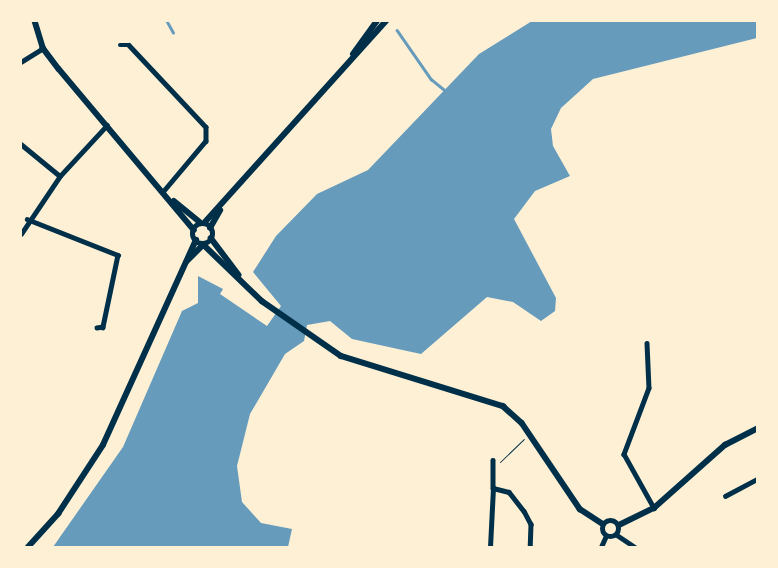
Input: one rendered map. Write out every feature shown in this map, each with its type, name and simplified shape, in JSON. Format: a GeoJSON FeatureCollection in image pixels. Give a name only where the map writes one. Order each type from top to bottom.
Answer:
{"type":"FeatureCollection","features":[{"type":"Feature","properties":{"kind":"street"},"geometry":{"type":"LineString","coordinates":[[35,21],[43,48],[166,194],[194,230],[196,240],[203,247],[262,301],[311,336],[352,361],[496,402],[530,434],[567,494],[580,509],[604,524],[606,536],[602,547]]}},
{"type":"Feature","properties":{"kind":"street"},"geometry":{"type":"LineString","coordinates":[[335,78],[377,21]]}},
{"type":"Feature","properties":{"kind":"street"},"geometry":{"type":"LineString","coordinates":[[253,292],[211,238],[210,228],[221,209],[386,21]]}},
{"type":"Feature","properties":{"kind":"street"},"geometry":{"type":"LineString","coordinates":[[120,45],[128,45],[208,133],[166,194]]}},
{"type":"Feature","properties":{"kind":"street"},"geometry":{"type":"LineString","coordinates":[[21,62],[43,48]]}},
{"type":"Feature","properties":{"kind":"street"},"geometry":{"type":"LineString","coordinates":[[21,234],[24,222],[60,176],[107,125]]}},
{"type":"Feature","properties":{"kind":"street"},"geometry":{"type":"LineString","coordinates":[[21,144],[60,176]]}},
{"type":"Feature","properties":{"kind":"street"},"geometry":{"type":"LineString","coordinates":[[166,194],[210,228]]}},
{"type":"Feature","properties":{"kind":"street"},"geometry":{"type":"LineString","coordinates":[[194,230],[221,209]]}},
{"type":"Feature","properties":{"kind":"street"},"geometry":{"type":"LineString","coordinates":[[24,222],[118,255],[103,327],[97,328]]}},
{"type":"Feature","properties":{"kind":"street"},"geometry":{"type":"LineString","coordinates":[[185,262],[211,238]]}},
{"type":"Feature","properties":{"kind":"street"},"geometry":{"type":"LineString","coordinates":[[28,547],[58,514],[103,445],[137,378],[196,240]]}},
{"type":"Feature","properties":{"kind":"street"},"geometry":{"type":"LineString","coordinates":[[647,343],[649,388],[624,454],[654,508]]}},
{"type":"Feature","properties":{"kind":"street"},"geometry":{"type":"LineString","coordinates":[[618,525],[654,508],[725,445],[757,429]]}},
{"type":"Feature","properties":{"kind":"street"},"geometry":{"type":"LineString","coordinates":[[490,547],[493,462]]}},
{"type":"Feature","properties":{"kind":"street"},"geometry":{"type":"LineString","coordinates":[[725,496],[757,479]]}},
{"type":"Feature","properties":{"kind":"street"},"geometry":{"type":"LineString","coordinates":[[493,488],[509,492],[524,511],[531,524],[530,547]]}},
{"type":"Feature","properties":{"kind":"street"},"geometry":{"type":"LineString","coordinates":[[604,524],[612,520],[618,525]]}},
{"type":"Feature","properties":{"kind":"street"},"geometry":{"type":"LineString","coordinates":[[617,535],[618,525]]}},
{"type":"Feature","properties":{"kind":"street"},"geometry":{"type":"LineString","coordinates":[[606,536],[617,535],[636,547]]}},
{"type":"Feature","properties":{"kind":"path"},"geometry":{"type":"LineString","coordinates":[[493,462],[530,434]]}},
{"type":"Feature","properties":{"kind":"water"},"geometry":{"type":"Polygon","coordinates":[[[532,21],[757,21],[757,38],[593,79],[561,108],[551,129],[553,146],[570,176],[535,191],[514,219],[556,298],[555,311],[541,321],[513,302],[487,297],[421,354],[352,339],[330,321],[307,325],[304,341],[285,354],[250,414],[237,466],[242,502],[261,523],[292,529],[288,547],[53,547],[123,447],[182,311],[198,303],[198,276],[223,289],[220,294],[267,326],[281,306],[253,272],[276,236],[317,194],[368,170],[479,54],[532,21]]]}},
{"type":"Feature","properties":{"kind":"waterway"},"geometry":{"type":"LineString","coordinates":[[167,21],[173,32]]}},
{"type":"Feature","properties":{"kind":"waterway"},"geometry":{"type":"LineString","coordinates":[[397,30],[431,79],[446,91]]}}]}
